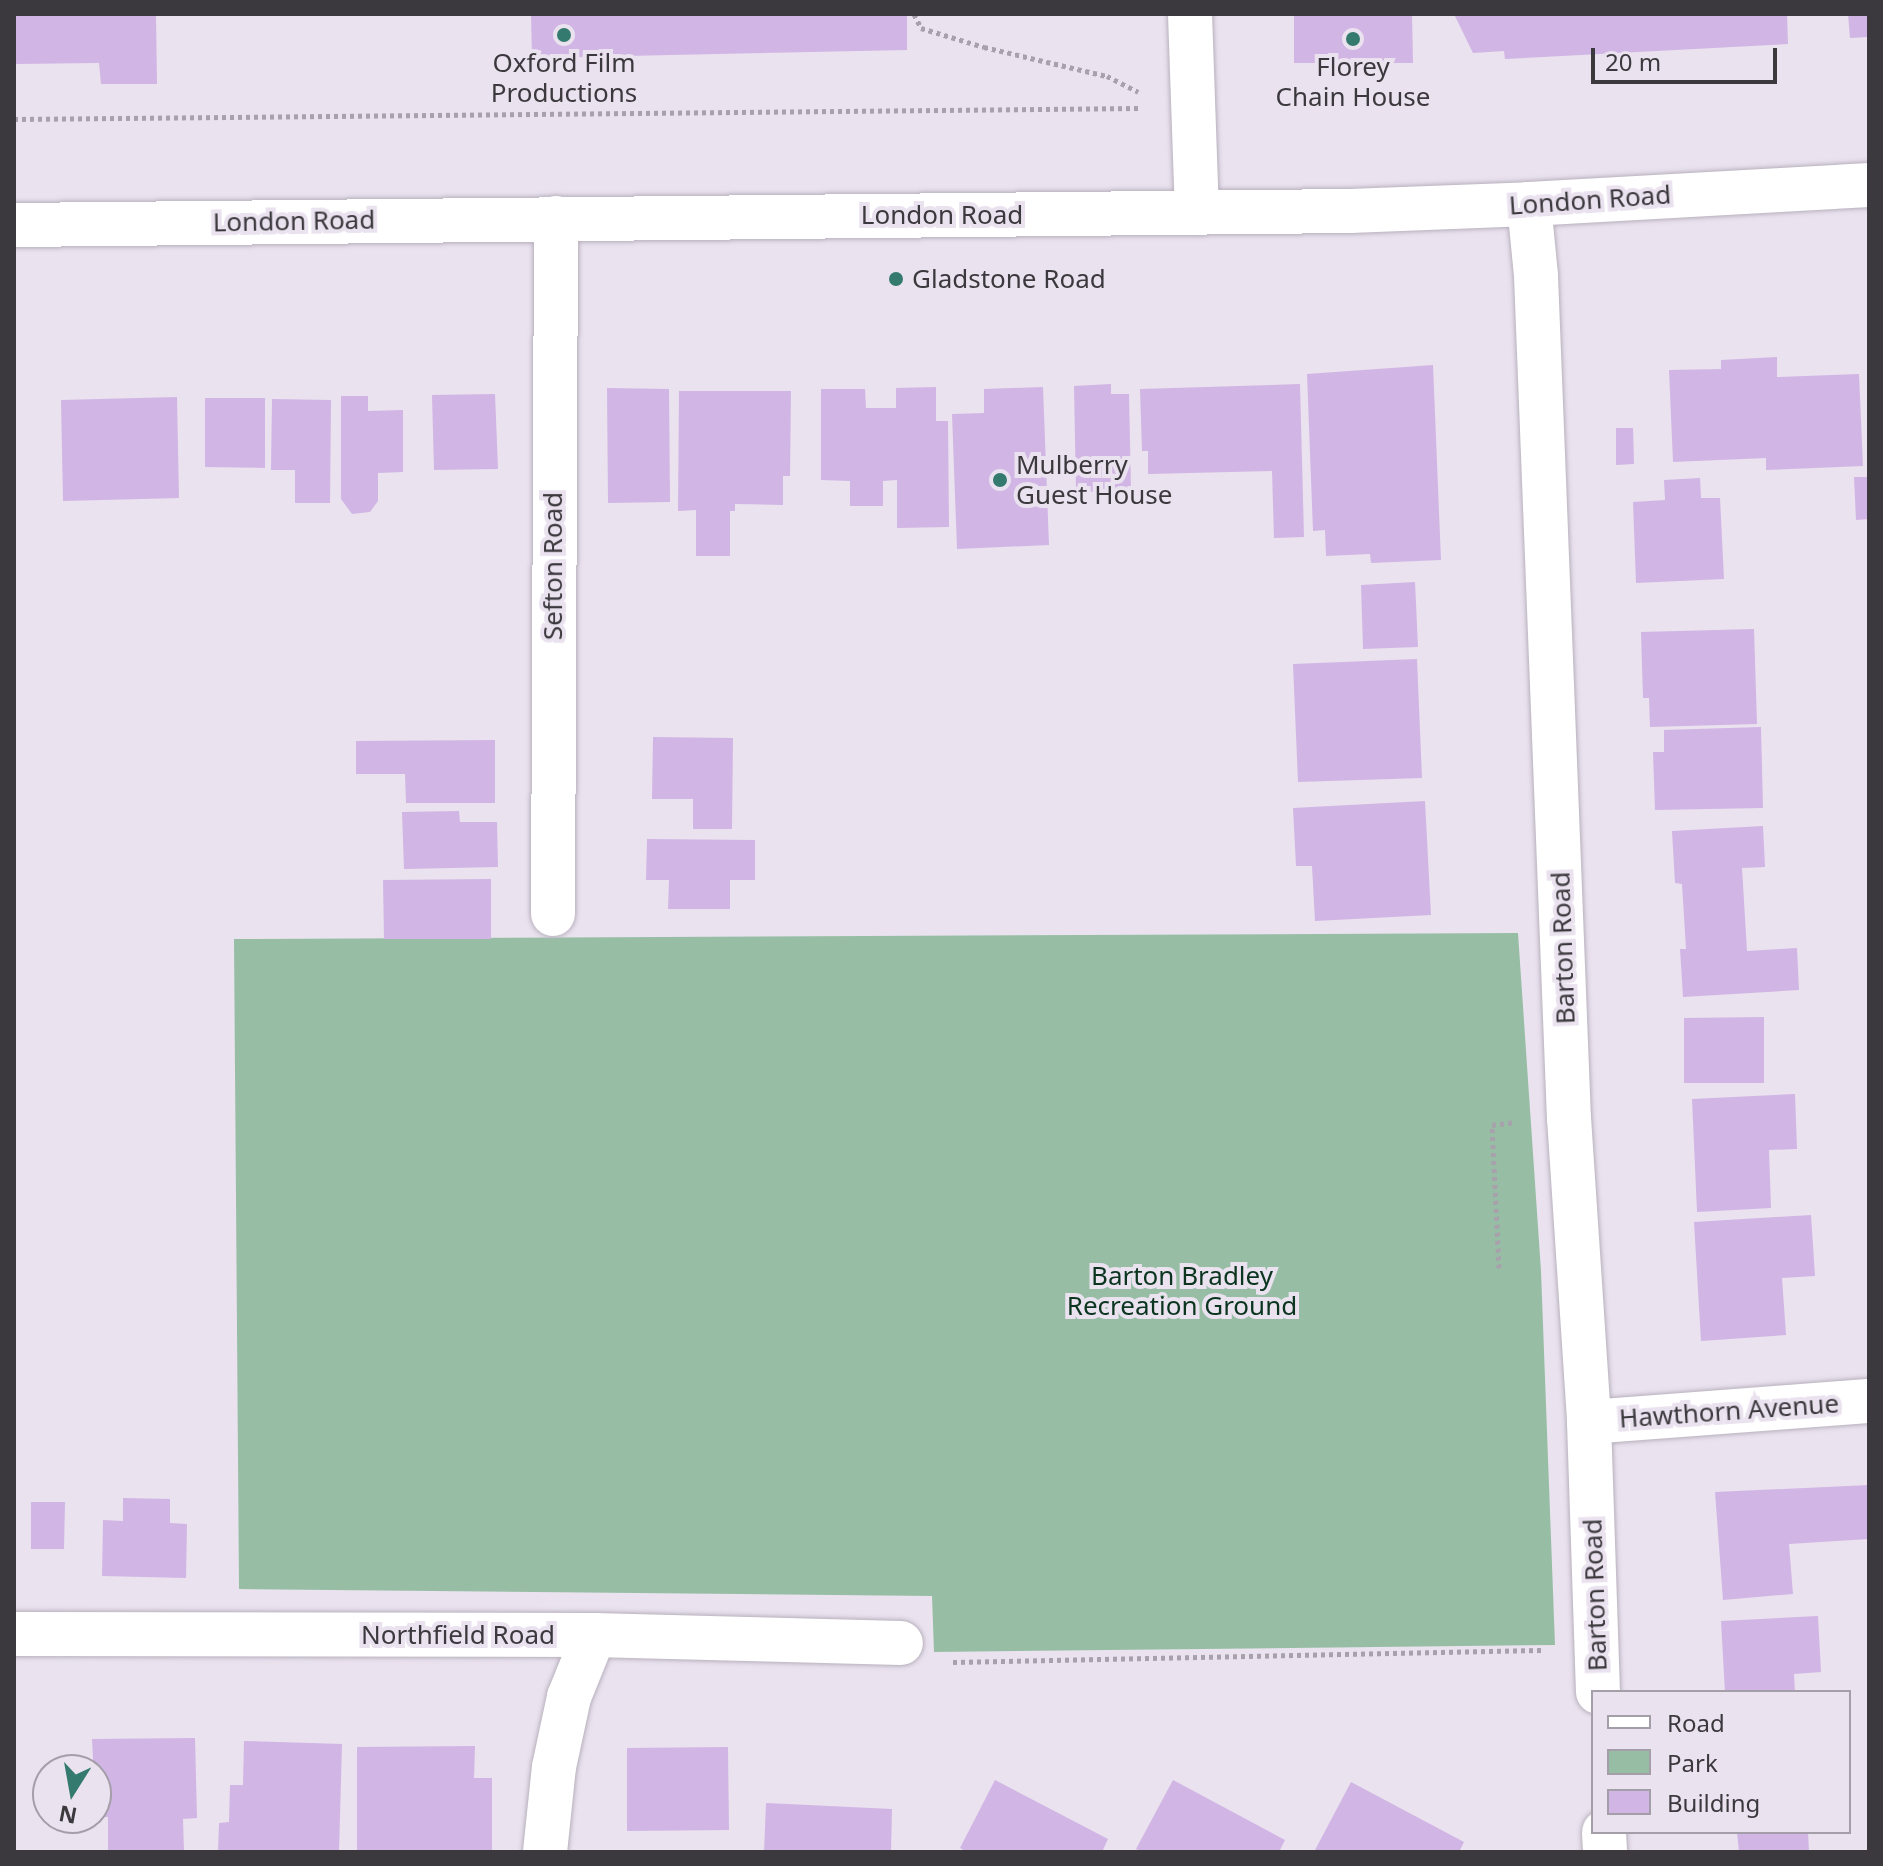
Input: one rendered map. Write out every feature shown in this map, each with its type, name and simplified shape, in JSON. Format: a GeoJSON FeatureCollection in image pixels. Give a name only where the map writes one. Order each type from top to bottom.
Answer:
{"type":"FeatureCollection","features":[{"type":"Feature","properties":{"kind":"street"},"geometry":{"type":"LineString","coordinates":[[1190,14],[1197,213]]}},
{"type":"Feature","properties":{"kind":"street","name":"London Road"},"geometry":{"type":"LineString","coordinates":[[14,225],[1197,213],[1529,204],[1869,185]]}},
{"type":"Feature","properties":{"kind":"street","name":"Barton Road"},"geometry":{"type":"LineString","coordinates":[[1529,204],[1536,276],[1569,1118],[1589,1422],[1598,1690]]}},
{"type":"Feature","properties":{"kind":"street","name":"Sefton Road"},"geometry":{"type":"LineString","coordinates":[[553,914],[556,218]]}},
{"type":"Feature","properties":{"kind":"street","name":"Hawthorn Avenue"},"geometry":{"type":"LineString","coordinates":[[1589,1422],[1869,1401]]}},
{"type":"Feature","properties":{"kind":"street","name":"Northfield Road"},"geometry":{"type":"LineString","coordinates":[[14,1634],[594,1635],[901,1643]]}},
{"type":"Feature","properties":{"kind":"street"},"geometry":{"type":"LineString","coordinates":[[545,1852],[554,1767],[569,1697],[594,1635]]}},
{"type":"Feature","properties":{"kind":"path"},"geometry":{"type":"LineString","coordinates":[[914,14],[921,28],[984,47],[1107,76],[1143,95],[1145,121]]}},
{"type":"Feature","properties":{"kind":"path"},"geometry":{"type":"LineString","coordinates":[[14,119],[1145,108]]}},
{"type":"Feature","properties":{"kind":"path"},"geometry":{"type":"LineString","coordinates":[[1499,1268],[1492,1125],[1569,1118]]}},
{"type":"Feature","properties":{"kind":"path"},"geometry":{"type":"LineString","coordinates":[[901,1643],[936,1662],[1549,1650]]}},
{"type":"Feature","properties":{"kind":"green space","name":"Barton Bradley Recreation Ground"},"geometry":{"type":"Polygon","coordinates":[[[1518,933],[1541,1271],[1555,1645],[934,1652],[932,1596],[239,1589],[234,939],[1518,933]]]}},
{"type":"Feature","properties":{"kind":"building"},"geometry":{"type":"Polygon","coordinates":[[[14,14],[156,14],[157,84],[101,84],[99,63],[14,64],[14,14]]]}},
{"type":"Feature","properties":{"kind":"building"},"geometry":{"type":"Polygon","coordinates":[[[531,14],[907,14],[907,50],[532,58],[531,14]]]}},
{"type":"Feature","properties":{"kind":"building","name":"Florey Chain House"},"geometry":{"type":"Polygon","coordinates":[[[1294,14],[1412,14],[1413,63],[1294,63],[1294,14]]]}},
{"type":"Feature","properties":{"kind":"building"},"geometry":{"type":"Polygon","coordinates":[[[1454,14],[1787,14],[1788,44],[1505,59],[1504,51],[1473,53],[1454,14]]]}},
{"type":"Feature","properties":{"kind":"building"},"geometry":{"type":"Polygon","coordinates":[[[1848,14],[1869,14],[1869,37],[1850,38],[1848,14]]]}},
{"type":"Feature","properties":{"kind":"building"},"geometry":{"type":"Polygon","coordinates":[[[1777,357],[1777,377],[1859,374],[1863,466],[1766,470],[1766,458],[1673,462],[1669,370],[1721,369],[1721,360],[1777,357]]]}},
{"type":"Feature","properties":{"kind":"building"},"geometry":{"type":"Polygon","coordinates":[[[1433,365],[1441,560],[1371,563],[1370,554],[1326,556],[1325,530],[1313,531],[1307,374],[1433,365]]]}},
{"type":"Feature","properties":{"kind":"building"},"geometry":{"type":"Polygon","coordinates":[[[1111,384],[1111,394],[1129,394],[1131,491],[1076,492],[1074,386],[1111,384]]]}},
{"type":"Feature","properties":{"kind":"building"},"geometry":{"type":"Polygon","coordinates":[[[1300,384],[1304,537],[1274,538],[1272,471],[1148,474],[1148,451],[1142,451],[1140,389],[1300,384]]]}},
{"type":"Feature","properties":{"kind":"building"},"geometry":{"type":"Polygon","coordinates":[[[936,387],[936,421],[948,421],[949,527],[897,528],[897,480],[883,481],[883,506],[850,506],[850,481],[821,480],[821,389],[865,389],[866,408],[896,408],[896,388],[936,387]]]}},
{"type":"Feature","properties":{"kind":"building","name":"Mulberry Guest House"},"geometry":{"type":"Polygon","coordinates":[[[1043,387],[1049,545],[957,549],[952,414],[984,413],[984,389],[1043,387]]]}},
{"type":"Feature","properties":{"kind":"building"},"geometry":{"type":"Polygon","coordinates":[[[607,388],[669,389],[670,502],[608,503],[607,388]]]}},
{"type":"Feature","properties":{"kind":"building"},"geometry":{"type":"Polygon","coordinates":[[[679,391],[791,391],[790,476],[783,476],[783,505],[735,504],[735,511],[730,511],[730,556],[696,556],[696,510],[678,511],[679,391]]]}},
{"type":"Feature","properties":{"kind":"building"},"geometry":{"type":"Polygon","coordinates":[[[495,394],[498,469],[434,470],[432,395],[495,394]]]}},
{"type":"Feature","properties":{"kind":"building"},"geometry":{"type":"Polygon","coordinates":[[[341,396],[368,396],[368,411],[403,410],[403,472],[378,473],[378,501],[370,512],[352,514],[341,499],[341,396]]]}},
{"type":"Feature","properties":{"kind":"building"},"geometry":{"type":"Polygon","coordinates":[[[177,397],[179,498],[63,501],[61,400],[177,397]]]}},
{"type":"Feature","properties":{"kind":"building"},"geometry":{"type":"Polygon","coordinates":[[[205,398],[265,398],[265,468],[205,467],[205,398]]]}},
{"type":"Feature","properties":{"kind":"building"},"geometry":{"type":"Polygon","coordinates":[[[272,399],[331,400],[330,503],[295,503],[295,470],[271,470],[272,399]]]}},
{"type":"Feature","properties":{"kind":"building"},"geometry":{"type":"Polygon","coordinates":[[[1616,428],[1633,428],[1634,464],[1616,465],[1616,428]]]}},
{"type":"Feature","properties":{"kind":"building"},"geometry":{"type":"Polygon","coordinates":[[[1854,477],[1869,477],[1869,519],[1856,520],[1854,477]]]}},
{"type":"Feature","properties":{"kind":"building"},"geometry":{"type":"Polygon","coordinates":[[[1700,478],[1701,498],[1720,498],[1724,579],[1636,583],[1633,502],[1665,500],[1664,480],[1700,478]]]}},
{"type":"Feature","properties":{"kind":"building"},"geometry":{"type":"Polygon","coordinates":[[[1415,582],[1418,647],[1363,649],[1361,585],[1415,582]]]}},
{"type":"Feature","properties":{"kind":"building"},"geometry":{"type":"Polygon","coordinates":[[[1754,629],[1757,724],[1650,727],[1649,698],[1643,698],[1641,632],[1754,629]]]}},
{"type":"Feature","properties":{"kind":"building"},"geometry":{"type":"Polygon","coordinates":[[[1417,659],[1422,778],[1298,782],[1293,664],[1417,659]]]}},
{"type":"Feature","properties":{"kind":"building"},"geometry":{"type":"Polygon","coordinates":[[[1761,727],[1763,808],[1655,810],[1653,752],[1664,752],[1664,730],[1761,727]]]}},
{"type":"Feature","properties":{"kind":"building"},"geometry":{"type":"Polygon","coordinates":[[[653,737],[733,738],[732,829],[693,829],[693,799],[652,799],[653,737]]]}},
{"type":"Feature","properties":{"kind":"building"},"geometry":{"type":"Polygon","coordinates":[[[495,740],[495,803],[406,803],[405,774],[356,774],[356,741],[495,740]]]}},
{"type":"Feature","properties":{"kind":"building"},"geometry":{"type":"Polygon","coordinates":[[[1425,801],[1431,915],[1315,921],[1312,866],[1296,866],[1293,808],[1425,801]]]}},
{"type":"Feature","properties":{"kind":"building"},"geometry":{"type":"Polygon","coordinates":[[[459,811],[460,822],[497,822],[498,867],[404,869],[402,812],[459,811]]]}},
{"type":"Feature","properties":{"kind":"building"},"geometry":{"type":"Polygon","coordinates":[[[1763,826],[1765,867],[1742,868],[1747,951],[1797,948],[1799,990],[1683,997],[1680,949],[1686,949],[1682,884],[1675,883],[1672,831],[1763,826]]]}},
{"type":"Feature","properties":{"kind":"building"},"geometry":{"type":"Polygon","coordinates":[[[647,839],[755,840],[755,880],[730,880],[730,909],[668,909],[669,880],[646,880],[647,839]]]}},
{"type":"Feature","properties":{"kind":"building"},"geometry":{"type":"Polygon","coordinates":[[[491,879],[491,939],[384,939],[383,880],[491,879]]]}},
{"type":"Feature","properties":{"kind":"building"},"geometry":{"type":"Polygon","coordinates":[[[1764,1017],[1764,1083],[1684,1083],[1684,1018],[1764,1017]]]}},
{"type":"Feature","properties":{"kind":"building"},"geometry":{"type":"Polygon","coordinates":[[[1795,1094],[1797,1149],[1769,1150],[1771,1208],[1697,1212],[1692,1099],[1795,1094]]]}},
{"type":"Feature","properties":{"kind":"building"},"geometry":{"type":"Polygon","coordinates":[[[1811,1215],[1815,1276],[1782,1278],[1786,1335],[1701,1341],[1694,1222],[1811,1215]]]}},
{"type":"Feature","properties":{"kind":"building"},"geometry":{"type":"Polygon","coordinates":[[[1869,1485],[1869,1539],[1789,1544],[1793,1594],[1723,1600],[1715,1492],[1869,1485]]]}},
{"type":"Feature","properties":{"kind":"building"},"geometry":{"type":"Polygon","coordinates":[[[123,1498],[170,1499],[170,1523],[187,1524],[186,1578],[102,1576],[103,1520],[123,1521],[123,1498]]]}},
{"type":"Feature","properties":{"kind":"building"},"geometry":{"type":"Polygon","coordinates":[[[31,1502],[65,1502],[64,1549],[31,1549],[31,1502]]]}},
{"type":"Feature","properties":{"kind":"building"},"geometry":{"type":"Polygon","coordinates":[[[1818,1616],[1821,1672],[1794,1674],[1795,1690],[1725,1690],[1721,1621],[1818,1616]]]}},
{"type":"Feature","properties":{"kind":"building"},"geometry":{"type":"Polygon","coordinates":[[[195,1738],[197,1818],[183,1819],[184,1852],[108,1852],[108,1834],[112,1834],[112,1754],[93,1754],[92,1739],[195,1738]]]}},
{"type":"Feature","properties":{"kind":"building"},"geometry":{"type":"Polygon","coordinates":[[[244,1741],[342,1744],[339,1852],[218,1852],[219,1823],[229,1822],[230,1785],[243,1785],[244,1741]]]}},
{"type":"Feature","properties":{"kind":"building"},"geometry":{"type":"Polygon","coordinates":[[[475,1746],[474,1778],[492,1778],[492,1852],[357,1852],[357,1747],[475,1746]]]}},
{"type":"Feature","properties":{"kind":"building"},"geometry":{"type":"Polygon","coordinates":[[[728,1747],[729,1830],[627,1831],[627,1748],[728,1747]]]}},
{"type":"Feature","properties":{"kind":"building"},"geometry":{"type":"Polygon","coordinates":[[[995,1780],[1108,1839],[1102,1852],[967,1852],[960,1848],[995,1780]]]}},
{"type":"Feature","properties":{"kind":"building"},"geometry":{"type":"Polygon","coordinates":[[[1173,1780],[1285,1840],[1279,1852],[1142,1852],[1136,1849],[1173,1780]]]}},
{"type":"Feature","properties":{"kind":"building"},"geometry":{"type":"Polygon","coordinates":[[[1351,1782],[1464,1842],[1459,1852],[1314,1852],[1351,1782]]]}},
{"type":"Feature","properties":{"kind":"building"},"geometry":{"type":"Polygon","coordinates":[[[766,1803],[892,1809],[891,1852],[764,1852],[766,1803]]]}},
{"type":"Feature","properties":{"kind":"building"},"geometry":{"type":"Polygon","coordinates":[[[1737,1834],[1808,1834],[1809,1852],[1739,1852],[1737,1834]]]}},
{"type":"Feature","properties":{"kind":"place","name":"Oxford Film Productions"},"geometry":{"type":"Point","coordinates":[564,35]}},
{"type":"Feature","properties":{"kind":"place","name":"Florey Chain House"},"geometry":{"type":"Point","coordinates":[1353,39]}},
{"type":"Feature","properties":{"kind":"place","name":"Gladstone Road"},"geometry":{"type":"Point","coordinates":[896,279]}},
{"type":"Feature","properties":{"kind":"place","name":"Mulberry Guest House"},"geometry":{"type":"Point","coordinates":[1000,480]}}]}
